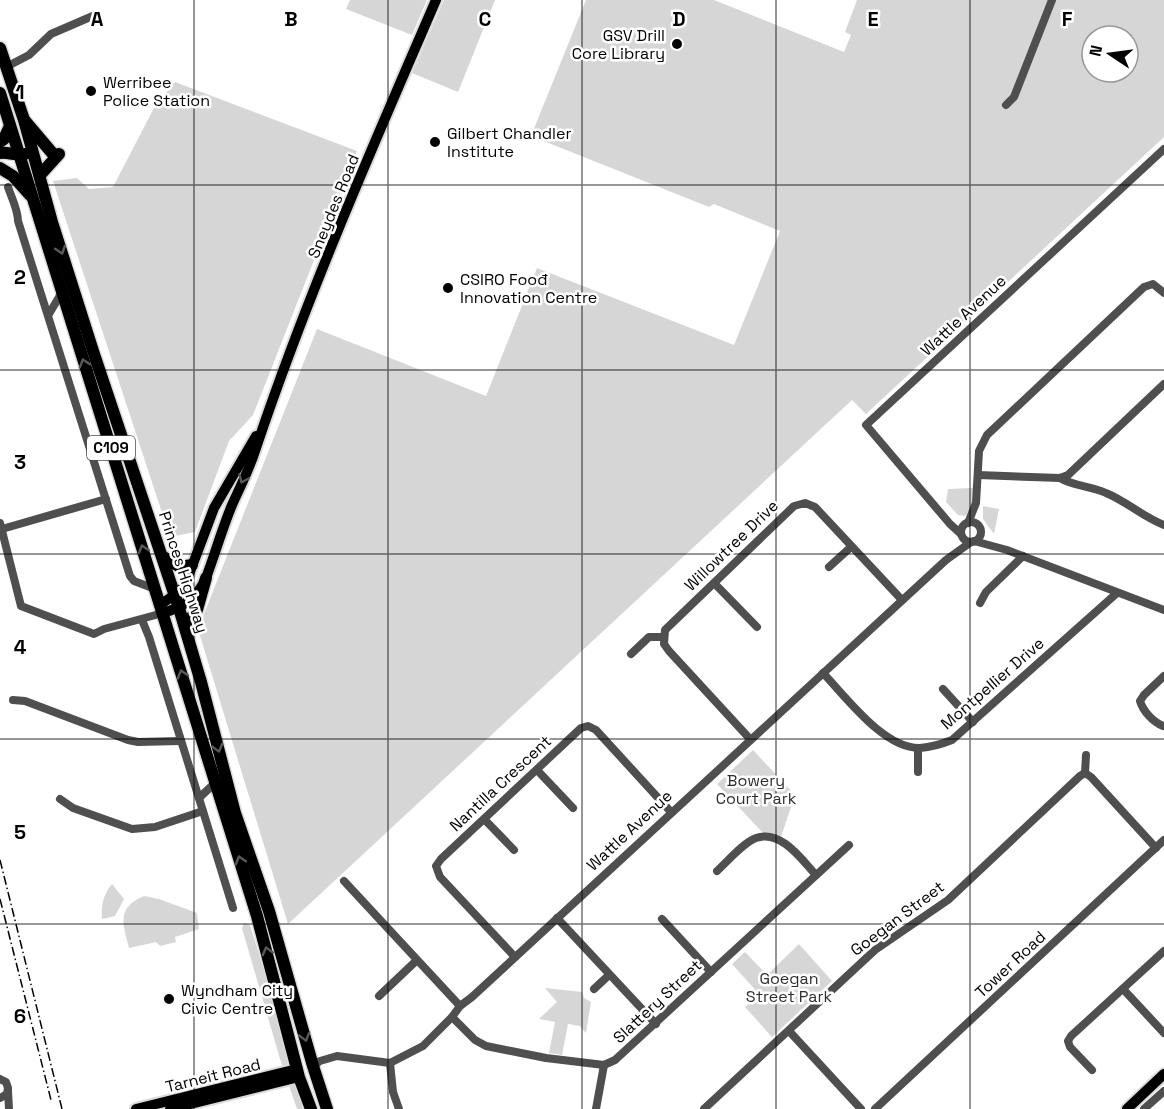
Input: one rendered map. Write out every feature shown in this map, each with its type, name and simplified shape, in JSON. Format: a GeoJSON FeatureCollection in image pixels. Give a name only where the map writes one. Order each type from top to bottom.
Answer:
{"type":"FeatureCollection","features":[{"type":"Feature","properties":{"kind":"highway","name":"Princes Highway"},"geometry":{"type":"LineString","coordinates":[[0,47],[93,351],[185,626],[263,913],[298,1073],[311,1109]]}},
{"type":"Feature","properties":{"kind":"highway","name":"Princes Highway"},"geometry":{"type":"LineString","coordinates":[[0,93],[5,126],[20,155],[224,809],[263,913],[327,1109]]}},
{"type":"Feature","properties":{"kind":"highway"},"geometry":{"type":"LineString","coordinates":[[24,120],[56,154],[39,175]]}},
{"type":"Feature","properties":{"kind":"highway"},"geometry":{"type":"LineString","coordinates":[[0,142],[4,139],[5,126]]}},
{"type":"Feature","properties":{"kind":"highway"},"geometry":{"type":"LineString","coordinates":[[0,153],[11,152],[20,155],[33,153]]}},
{"type":"Feature","properties":{"kind":"highway"},"geometry":{"type":"LineString","coordinates":[[0,168],[15,162],[20,155]]}},
{"type":"Feature","properties":{"kind":"highway"},"geometry":{"type":"LineString","coordinates":[[0,168],[13,176],[33,198]]}},
{"type":"Feature","properties":{"kind":"highway"},"geometry":{"type":"LineString","coordinates":[[162,556],[180,567],[192,565]]}},
{"type":"Feature","properties":{"kind":"highway"},"geometry":{"type":"LineString","coordinates":[[185,626],[197,610],[206,578]]}},
{"type":"Feature","properties":{"kind":"highway"},"geometry":{"type":"LineString","coordinates":[[224,809],[230,792]]}},
{"type":"Feature","properties":{"kind":"highway"},"geometry":{"type":"LineString","coordinates":[[298,1073],[313,1066]]}},
{"type":"Feature","properties":{"kind":"main road","name":"Sneydes Road"},"geometry":{"type":"LineString","coordinates":[[161,609],[179,608],[195,596],[206,578],[231,508],[255,452],[263,424],[369,156],[436,0]]}},
{"type":"Feature","properties":{"kind":"main road","name":"Sneydes Road"},"geometry":{"type":"LineString","coordinates":[[161,609],[185,585],[214,508],[263,424]]}},
{"type":"Feature","properties":{"kind":"main road","name":"Tarneit Road"},"geometry":{"type":"LineString","coordinates":[[136,1109],[298,1073]]}},
{"type":"Feature","properties":{"kind":"main road","name":"Tarneit Road"},"geometry":{"type":"LineString","coordinates":[[170,1109],[298,1073]]}},
{"type":"Feature","properties":{"kind":"main road"},"geometry":{"type":"LineString","coordinates":[[1126,1109],[1164,1074]]}},
{"type":"Feature","properties":{"kind":"street"},"geometry":{"type":"LineString","coordinates":[[1005,105],[1014,97],[1052,0]]}},
{"type":"Feature","properties":{"kind":"street"},"geometry":{"type":"LineString","coordinates":[[6,67],[29,55],[51,34],[95,15]]}},
{"type":"Feature","properties":{"kind":"street"},"geometry":{"type":"LineString","coordinates":[[0,47],[6,54],[13,57],[29,55]]}},
{"type":"Feature","properties":{"kind":"street","name":"Wattle Avenue"},"geometry":{"type":"LineString","coordinates":[[946,560],[962,535],[866,425],[1164,149]]}},
{"type":"Feature","properties":{"kind":"street"},"geometry":{"type":"LineString","coordinates":[[8,187],[130,576],[134,581],[155,590]]}},
{"type":"Feature","properties":{"kind":"street"},"geometry":{"type":"LineString","coordinates":[[973,542],[980,535],[976,503],[979,451],[987,435],[1144,287],[1152,284],[1164,293]]}},
{"type":"Feature","properties":{"kind":"street"},"geometry":{"type":"LineString","coordinates":[[49,314],[62,292]]}},
{"type":"Feature","properties":{"kind":"street"},"geometry":{"type":"LineString","coordinates":[[1060,478],[1068,475],[1164,384]]}},
{"type":"Feature","properties":{"kind":"street"},"geometry":{"type":"LineString","coordinates":[[978,475],[1060,478],[1105,492],[1164,525]]}},
{"type":"Feature","properties":{"kind":"street"},"geometry":{"type":"LineString","coordinates":[[106,499],[1,526],[21,606],[94,634],[138,620],[161,609]]}},
{"type":"Feature","properties":{"kind":"street","name":"Willowtree Drive"},"geometry":{"type":"LineString","coordinates":[[664,637],[669,624],[794,506],[805,503],[815,507],[902,600]]}},
{"type":"Feature","properties":{"kind":"street"},"geometry":{"type":"LineString","coordinates":[[976,503],[967,523],[962,528],[965,540],[1006,550],[1164,610]]}},
{"type":"Feature","properties":{"kind":"street","name":"Wattle Avenue"},"geometry":{"type":"LineString","coordinates":[[942,512],[959,522],[967,523]]}},
{"type":"Feature","properties":{"kind":"street"},"geometry":{"type":"LineString","coordinates":[[967,523],[974,523],[987,537],[1006,550]]}},
{"type":"Feature","properties":{"kind":"street","name":"Wattle Avenue"},"geometry":{"type":"LineString","coordinates":[[390,1063],[423,1046],[460,1006],[750,739],[946,560],[973,542]]}},
{"type":"Feature","properties":{"kind":"street"},"geometry":{"type":"LineString","coordinates":[[829,567],[851,547]]}},
{"type":"Feature","properties":{"kind":"street"},"geometry":{"type":"LineString","coordinates":[[980,603],[986,592],[1023,556]]}},
{"type":"Feature","properties":{"kind":"street"},"geometry":{"type":"LineString","coordinates":[[714,583],[757,627]]}},
{"type":"Feature","properties":{"kind":"street","name":"Montpellier Drive"},"geometry":{"type":"LineString","coordinates":[[918,748],[935,746],[952,740],[1117,593]]}},
{"type":"Feature","properties":{"kind":"street"},"geometry":{"type":"LineString","coordinates":[[138,620],[149,637],[233,908]]}},
{"type":"Feature","properties":{"kind":"street"},"geometry":{"type":"LineString","coordinates":[[631,654],[649,637],[664,637],[664,644],[669,651],[750,739]]}},
{"type":"Feature","properties":{"kind":"street"},"geometry":{"type":"LineString","coordinates":[[823,673],[868,721],[890,739],[918,748],[918,771]]}},
{"type":"Feature","properties":{"kind":"street"},"geometry":{"type":"LineString","coordinates":[[1163,726],[1156,723],[1142,707],[1140,701],[1143,695],[1164,676]]}},
{"type":"Feature","properties":{"kind":"street"},"geometry":{"type":"LineString","coordinates":[[943,689],[973,722]]}},
{"type":"Feature","properties":{"kind":"street"},"geometry":{"type":"LineString","coordinates":[[13,700],[25,701],[128,740],[138,742],[181,741]]}},
{"type":"Feature","properties":{"kind":"street","name":"Nantilla Crescent"},"geometry":{"type":"LineString","coordinates":[[515,957],[440,877],[436,866],[580,728],[588,726],[596,730],[671,812]]}},
{"type":"Feature","properties":{"kind":"street"},"geometry":{"type":"LineString","coordinates":[[1086,755],[1085,774],[1091,777],[1156,848]]}},
{"type":"Feature","properties":{"kind":"street"},"geometry":{"type":"LineString","coordinates":[[537,770],[573,808]]}},
{"type":"Feature","properties":{"kind":"street","name":"Goegan Street"},"geometry":{"type":"LineString","coordinates":[[704,1109],[875,950],[948,900],[1080,776],[1085,774]]}},
{"type":"Feature","properties":{"kind":"street"},"geometry":{"type":"LineString","coordinates":[[199,798],[216,782]]}},
{"type":"Feature","properties":{"kind":"street"},"geometry":{"type":"LineString","coordinates":[[60,799],[73,808],[132,829],[155,827],[224,809]]}},
{"type":"Feature","properties":{"kind":"street"},"geometry":{"type":"LineString","coordinates":[[484,819],[514,850]]}},
{"type":"Feature","properties":{"kind":"street"},"geometry":{"type":"LineString","coordinates":[[717,871],[756,838],[769,837],[787,845],[816,875]]}},
{"type":"Feature","properties":{"kind":"street","name":"Tower Road"},"geometry":{"type":"LineString","coordinates":[[875,1109],[1164,840]]}},
{"type":"Feature","properties":{"kind":"street","name":"Slattery Street"},"geometry":{"type":"LineString","coordinates":[[604,1065],[615,1060],[656,1024],[849,845]]}},
{"type":"Feature","properties":{"kind":"street"},"geometry":{"type":"LineString","coordinates":[[344,881],[460,1006]]}},
{"type":"Feature","properties":{"kind":"street"},"geometry":{"type":"LineString","coordinates":[[557,918],[656,1024]]}},
{"type":"Feature","properties":{"kind":"street"},"geometry":{"type":"LineString","coordinates":[[662,919],[711,972]]}},
{"type":"Feature","properties":{"kind":"street"},"geometry":{"type":"LineString","coordinates":[[1092,1070],[1070,1047],[1068,1041],[1071,1036],[1164,951]]}},
{"type":"Feature","properties":{"kind":"street"},"geometry":{"type":"LineString","coordinates":[[379,996],[416,961]]}},
{"type":"Feature","properties":{"kind":"street"},"geometry":{"type":"LineString","coordinates":[[594,989],[609,975]]}},
{"type":"Feature","properties":{"kind":"street"},"geometry":{"type":"LineString","coordinates":[[1123,989],[1164,1033]]}},
{"type":"Feature","properties":{"kind":"street"},"geometry":{"type":"LineString","coordinates":[[452,1017],[475,1040],[486,1046],[546,1058],[604,1065],[596,1109]]}},
{"type":"Feature","properties":{"kind":"street"},"geometry":{"type":"LineString","coordinates":[[789,1031],[861,1109]]}},
{"type":"Feature","properties":{"kind":"street"},"geometry":{"type":"LineString","coordinates":[[313,1066],[320,1061],[337,1056],[390,1063],[393,1092],[399,1109]]}},
{"type":"Feature","properties":{"kind":"street"},"geometry":{"type":"LineString","coordinates":[[1,1078],[8,1085],[9,1109]]}},
{"type":"Feature","properties":{"kind":"street"},"geometry":{"type":"LineString","coordinates":[[4,1109],[0,1100],[8,1091]]}},
{"type":"Feature","properties":{"kind":"street"},"geometry":{"type":"LineString","coordinates":[[1144,1109],[1164,1091]]}},
{"type":"Feature","properties":{"kind":"green space"},"geometry":{"type":"Polygon","coordinates":[[[350,0],[427,0],[412,35],[346,9],[350,0]]]}},
{"type":"Feature","properties":{"kind":"green space"},"geometry":{"type":"Polygon","coordinates":[[[444,0],[495,0],[458,92],[412,73],[444,0]]]}},
{"type":"Feature","properties":{"kind":"green space"},"geometry":{"type":"Polygon","coordinates":[[[586,0],[714,0],[844,52],[851,35],[845,32],[857,0],[1164,0],[1164,137],[866,414],[852,400],[288,924],[198,629],[317,329],[486,396],[537,268],[734,345],[780,231],[714,204],[709,207],[531,136],[586,0]]]}},
{"type":"Feature","properties":{"kind":"green space"},"geometry":{"type":"Polygon","coordinates":[[[175,82],[357,151],[253,415],[229,441],[195,532],[170,537],[53,181],[77,178],[89,189],[113,187],[155,106],[175,82]]]}},
{"type":"Feature","properties":{"kind":"green space"},"geometry":{"type":"Polygon","coordinates":[[[973,488],[972,508],[965,516],[958,515],[946,502],[948,489],[973,488]]]}},
{"type":"Feature","properties":{"kind":"green space"},"geometry":{"type":"Polygon","coordinates":[[[983,506],[999,509],[994,534],[983,519],[983,506]]]}},
{"type":"Feature","properties":{"kind":"green space","name":"Bowery Court Park"},"geometry":{"type":"Polygon","coordinates":[[[753,750],[795,795],[781,837],[763,833],[717,784],[753,750]]]}},
{"type":"Feature","properties":{"kind":"green space"},"geometry":{"type":"Polygon","coordinates":[[[112,884],[124,899],[115,916],[102,919],[103,900],[112,884]]]}},
{"type":"Feature","properties":{"kind":"green space"},"geometry":{"type":"Polygon","coordinates":[[[144,896],[197,913],[199,929],[175,937],[176,942],[160,946],[156,942],[129,948],[124,924],[125,911],[144,896]]]}},
{"type":"Feature","properties":{"kind":"green space"},"geometry":{"type":"Polygon","coordinates":[[[244,923],[250,925],[308,1109],[297,1109],[242,928],[244,923]]]}},
{"type":"Feature","properties":{"kind":"green space","name":"Goegan Street Park"},"geometry":{"type":"Polygon","coordinates":[[[799,944],[832,981],[772,1037],[745,1007],[759,994],[732,964],[745,952],[767,975],[799,944]]]}},
{"type":"Feature","properties":{"kind":"green space"},"geometry":{"type":"Polygon","coordinates":[[[545,988],[582,992],[584,998],[591,1002],[586,1033],[580,1026],[568,1024],[562,1055],[549,1053],[555,1022],[539,1019],[557,1002],[545,988]]]}},
{"type":"Feature","properties":{"kind":"railway"},"geometry":{"type":"LineString","coordinates":[[0,860],[62,1109]]}},
{"type":"Feature","properties":{"kind":"railway"},"geometry":{"type":"LineString","coordinates":[[0,899],[51,1100]]}},
{"type":"Feature","properties":{"kind":"place","name":"GSV Drill Core Library"},"geometry":{"type":"Point","coordinates":[677,44]}},
{"type":"Feature","properties":{"kind":"place","name":"Werribee Police Station"},"geometry":{"type":"Point","coordinates":[91,91]}},
{"type":"Feature","properties":{"kind":"place","name":"Gilbert Chandler Institute"},"geometry":{"type":"Point","coordinates":[435,142]}},
{"type":"Feature","properties":{"kind":"place","name":"CSIRO Foođ Innovation Centre"},"geometry":{"type":"Point","coordinates":[448,288]}},
{"type":"Feature","properties":{"kind":"place","name":"Wyndham City Civic Centre"},"geometry":{"type":"Point","coordinates":[169,999]}}]}
